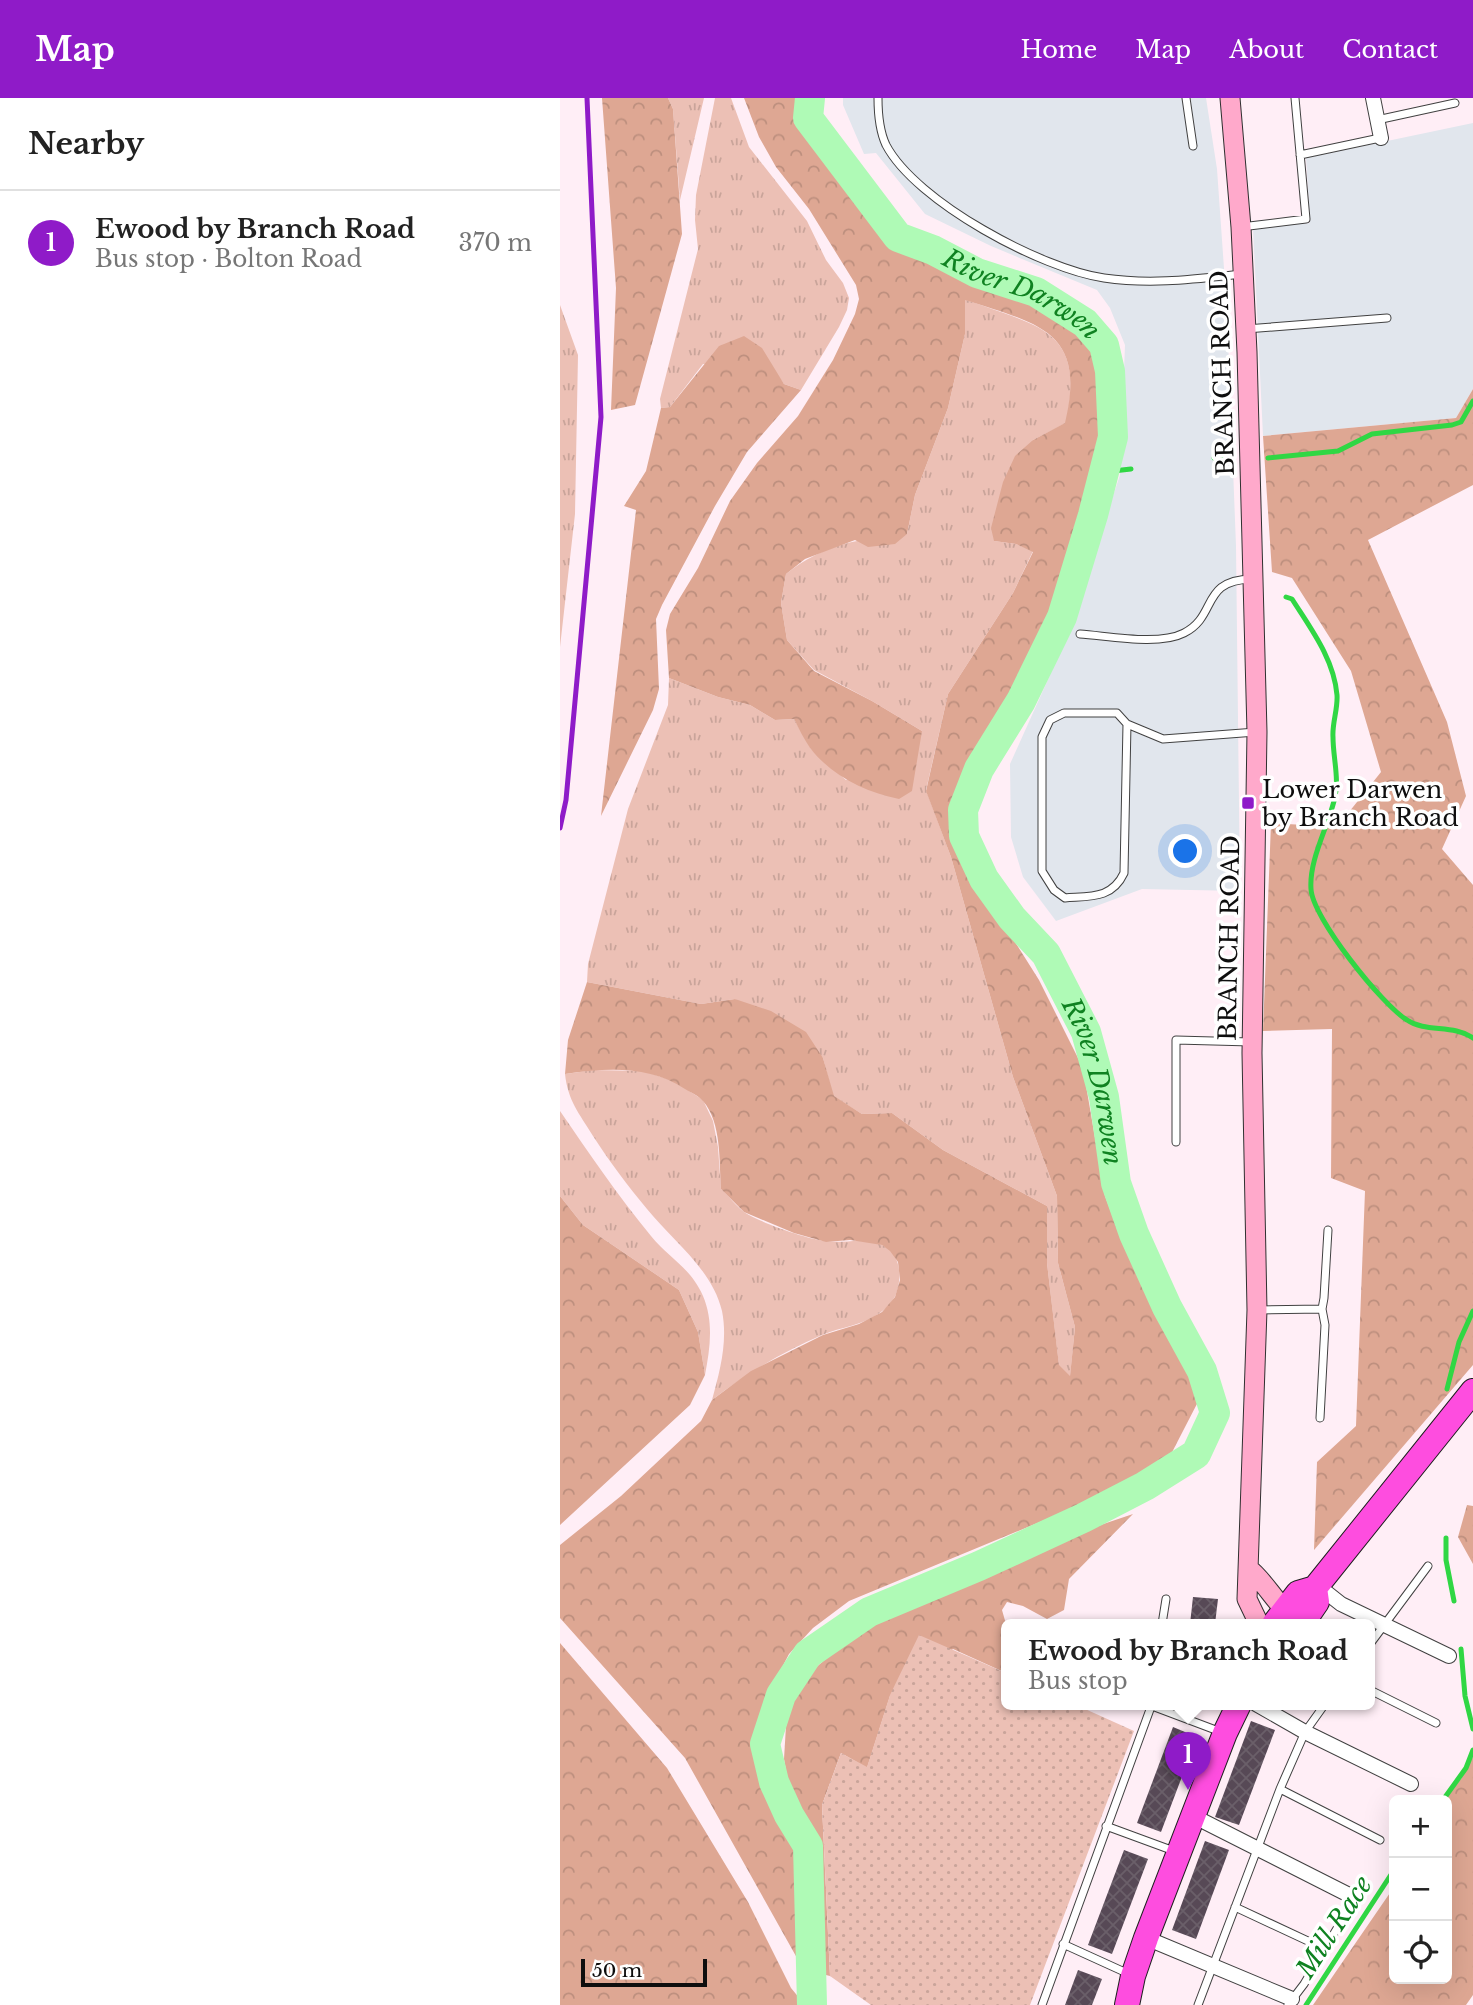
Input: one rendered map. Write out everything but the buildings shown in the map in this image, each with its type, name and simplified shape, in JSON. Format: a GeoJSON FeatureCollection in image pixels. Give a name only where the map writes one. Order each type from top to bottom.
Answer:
{"type":"FeatureCollection","features":[{"type":"Feature","properties":{"kind":"highway"},"geometry":{"type":"LineString","coordinates":[[1290,1619],[1298,1593],[1316,1586],[1473,1391]]}},
{"type":"Feature","properties":{"kind":"highway"},"geometry":{"type":"LineString","coordinates":[[1127,2005],[1133,1976],[1146,1938],[1236,1710]]}},
{"type":"Feature","properties":{"kind":"street","name":"BRANCH ROAD"},"geometry":{"type":"LineString","coordinates":[[1230,98],[1246,329],[1257,732],[1252,1042],[1257,1310],[1247,1599],[1250,1619]]}},
{"type":"Feature","properties":{"kind":"street"},"geometry":{"type":"LineString","coordinates":[[1373,98],[1381,138]]}},
{"type":"Feature","properties":{"kind":"street"},"geometry":{"type":"LineString","coordinates":[[1250,1570],[1256,1574],[1289,1619]]}},
{"type":"Feature","properties":{"kind":"street"},"geometry":{"type":"LineString","coordinates":[[1316,1586],[1340,1604],[1370,1619]]}},
{"type":"Feature","properties":{"kind":"street"},"geometry":{"type":"LineString","coordinates":[[1375,1622],[1449,1656]]}},
{"type":"Feature","properties":{"kind":"street"},"geometry":{"type":"LineString","coordinates":[[1266,1710],[1411,1784]]}},
{"type":"Feature","properties":{"kind":"street"},"geometry":{"type":"LineString","coordinates":[[1193,1816],[1355,1898]]}},
{"type":"Feature","properties":{"kind":"street"},"geometry":{"type":"LineString","coordinates":[[1146,1938],[1290,2002]]}},
{"type":"Feature","properties":{"kind":"lane"},"geometry":{"type":"LineString","coordinates":[[878,98],[878,118],[885,143],[895,158],[909,174],[956,215],[979,229],[1063,267],[1102,278],[1161,283],[1243,274]]}},
{"type":"Feature","properties":{"kind":"lane"},"geometry":{"type":"LineString","coordinates":[[1186,98],[1193,146]]}},
{"type":"Feature","properties":{"kind":"lane"},"geometry":{"type":"LineString","coordinates":[[1241,227],[1306,219],[1295,98]]}},
{"type":"Feature","properties":{"kind":"lane"},"geometry":{"type":"LineString","coordinates":[[1377,120],[1455,103]]}},
{"type":"Feature","properties":{"kind":"lane"},"geometry":{"type":"LineString","coordinates":[[1300,155],[1381,138]]}},
{"type":"Feature","properties":{"kind":"lane"},"geometry":{"type":"LineString","coordinates":[[1246,329],[1387,318]]}},
{"type":"Feature","properties":{"kind":"lane"},"geometry":{"type":"LineString","coordinates":[[1080,634],[1167,639],[1194,628],[1220,588],[1233,580],[1253,579]]}},
{"type":"Feature","properties":{"kind":"lane"},"geometry":{"type":"LineString","coordinates":[[1127,724],[1124,873],[1119,884],[1109,891],[1099,895],[1065,898],[1054,890],[1042,871],[1042,737],[1050,720],[1064,713],[1118,713],[1127,724],[1163,739],[1257,732]]}},
{"type":"Feature","properties":{"kind":"lane"},"geometry":{"type":"LineString","coordinates":[[1176,1142],[1176,1040],[1252,1042]]}},
{"type":"Feature","properties":{"kind":"lane"},"geometry":{"type":"LineString","coordinates":[[1320,1418],[1325,1325],[1321,1309],[1328,1230]]}},
{"type":"Feature","properties":{"kind":"lane"},"geometry":{"type":"LineString","coordinates":[[1257,1310],[1321,1309]]}},
{"type":"Feature","properties":{"kind":"lane"},"geometry":{"type":"LineString","coordinates":[[1375,1638],[1428,1566]]}},
{"type":"Feature","properties":{"kind":"lane"},"geometry":{"type":"LineString","coordinates":[[1164,1619],[1166,1599]]}},
{"type":"Feature","properties":{"kind":"lane"},"geometry":{"type":"LineString","coordinates":[[1375,1692],[1436,1723]]}},
{"type":"Feature","properties":{"kind":"lane"},"geometry":{"type":"LineString","coordinates":[[1042,2005],[1150,1710]]}},
{"type":"Feature","properties":{"kind":"lane"},"geometry":{"type":"LineString","coordinates":[[1165,1710],[1225,1733]]}},
{"type":"Feature","properties":{"kind":"lane"},"geometry":{"type":"LineString","coordinates":[[1198,2005],[1280,1789],[1305,1732],[1321,1710]]}},
{"type":"Feature","properties":{"kind":"lane"},"geometry":{"type":"LineString","coordinates":[[1280,1789],[1380,1840]]}},
{"type":"Feature","properties":{"kind":"lane"},"geometry":{"type":"LineString","coordinates":[[1106,1826],[1181,1853]]}},
{"type":"Feature","properties":{"kind":"lane"},"geometry":{"type":"LineString","coordinates":[[1290,2002],[1355,1898]]}},
{"type":"Feature","properties":{"kind":"lane"},"geometry":{"type":"LineString","coordinates":[[1235,1907],[1325,1949]]}},
{"type":"Feature","properties":{"kind":"lane"},"geometry":{"type":"LineString","coordinates":[[1063,1944],[1133,1976]]}},
{"type":"Feature","properties":{"kind":"shaded area"},"geometry":{"type":"Polygon","coordinates":[[[843,98],[1206,98],[1217,169],[1227,311],[1236,546],[1240,891],[1142,889],[1056,921],[1023,877],[1011,837],[1010,764],[1063,646],[1120,475],[1125,345],[1110,308],[1097,290],[991,246],[925,214],[876,153],[864,154],[843,105],[843,98]]]}},
{"type":"Feature","properties":{"kind":"shaded area"},"geometry":{"type":"Polygon","coordinates":[[[1473,123],[1473,389],[1456,418],[1263,436],[1253,228],[1310,223],[1306,158],[1473,123]]]}},
{"type":"Feature","properties":{"kind":"green space"},"geometry":{"type":"Polygon","coordinates":[[[602,98],[668,98],[673,109],[682,234],[635,405],[611,410],[616,288],[602,98]]]}},
{"type":"Feature","properties":{"kind":"green space"},"geometry":{"type":"Polygon","coordinates":[[[668,98],[704,98],[680,200],[673,109],[668,98]]]}},
{"type":"Feature","properties":{"kind":"green space"},"geometry":{"type":"Polygon","coordinates":[[[715,98],[731,98],[749,147],[807,221],[826,260],[843,283],[849,298],[847,310],[801,390],[784,384],[776,373],[703,364],[670,407],[661,408],[660,399],[698,249],[696,195],[715,98]]]}},
{"type":"Feature","properties":{"kind":"green space"},"geometry":{"type":"Polygon","coordinates":[[[744,98],[805,98],[803,118],[894,241],[1034,299],[1086,333],[1099,352],[1107,380],[1105,419],[1052,619],[977,755],[959,800],[958,833],[967,866],[1039,980],[1083,1068],[1105,1196],[1125,1249],[1176,1342],[1200,1398],[1167,1462],[1098,1498],[849,1601],[813,1628],[789,1654],[772,1687],[756,1740],[768,1797],[779,1825],[797,1851],[797,1958],[685,1758],[560,1618],[560,1545],[621,1496],[701,1421],[712,1400],[751,1371],[823,1335],[859,1324],[882,1312],[895,1297],[900,1280],[898,1262],[882,1245],[850,1240],[826,1242],[794,1233],[744,1212],[721,1189],[717,1131],[709,1110],[701,1099],[671,1081],[642,1072],[596,1070],[565,1074],[568,1040],[587,982],[701,1004],[735,999],[771,1011],[806,1032],[823,1058],[834,1096],[862,1114],[892,1113],[943,1150],[1047,1206],[1047,1263],[1059,1365],[1070,1376],[1075,1327],[1058,1263],[1057,1196],[1013,1077],[951,857],[926,791],[948,694],[1013,593],[1033,552],[1016,544],[994,541],[991,528],[1003,482],[1015,456],[1033,440],[1065,423],[1070,392],[1069,368],[1063,350],[1051,336],[1015,316],[965,300],[965,334],[948,408],[915,495],[907,534],[895,544],[868,547],[855,540],[805,559],[786,574],[781,603],[787,640],[814,671],[922,731],[912,791],[899,799],[862,787],[839,775],[819,758],[808,745],[794,719],[775,720],[750,705],[718,697],[669,678],[666,630],[670,614],[698,568],[730,501],[757,463],[798,416],[833,360],[855,314],[859,299],[856,285],[809,209],[776,167],[759,137],[744,98]]]}},
{"type":"Feature","properties":{"kind":"green space"},"geometry":{"type":"Polygon","coordinates":[[[964,299],[1035,325],[1051,336],[1062,349],[1069,367],[1070,392],[1066,423],[1033,440],[994,541],[1016,544],[1033,551],[1013,593],[948,694],[926,790],[951,857],[1013,1077],[1057,1196],[1058,1263],[1075,1327],[1070,1377],[1059,1366],[1047,1263],[1047,1206],[943,1150],[892,1113],[862,1114],[833,1096],[823,1058],[735,999],[701,1004],[587,982],[588,964],[628,809],[668,705],[669,678],[718,697],[750,705],[775,720],[794,719],[811,749],[846,780],[922,731],[814,670],[787,640],[781,603],[786,574],[815,555],[843,544],[907,534],[915,495],[948,408],[965,334],[964,299]]]}},
{"type":"Feature","properties":{"kind":"green space"},"geometry":{"type":"Polygon","coordinates":[[[560,305],[578,355],[575,514],[560,647],[560,305]]]}},
{"type":"Feature","properties":{"kind":"green space"},"geometry":{"type":"Polygon","coordinates":[[[744,336],[762,348],[784,384],[801,390],[747,452],[662,605],[656,619],[659,689],[653,710],[601,816],[636,510],[624,506],[646,471],[661,408],[670,407],[719,346],[744,336]]]}},
{"type":"Feature","properties":{"kind":"green space"},"geometry":{"type":"Polygon","coordinates":[[[1473,389],[1473,485],[1368,540],[1447,722],[1466,796],[1442,849],[1473,885],[1473,1365],[1314,1550],[1317,1462],[1356,1426],[1365,1191],[1331,1178],[1332,1029],[1263,1031],[1271,823],[1337,827],[1381,772],[1351,671],[1292,578],[1272,572],[1263,436],[1456,418],[1473,389]]]}},
{"type":"Feature","properties":{"kind":"green space"},"geometry":{"type":"Polygon","coordinates":[[[594,1070],[643,1071],[674,1081],[703,1100],[713,1121],[721,1189],[744,1212],[783,1230],[824,1241],[868,1241],[888,1248],[896,1259],[899,1272],[897,1291],[891,1303],[867,1320],[822,1335],[779,1356],[712,1400],[724,1345],[724,1322],[717,1296],[701,1269],[619,1173],[575,1106],[565,1074],[594,1070]]]}},
{"type":"Feature","properties":{"kind":"green space"},"geometry":{"type":"Polygon","coordinates":[[[560,1111],[639,1221],[698,1286],[710,1326],[705,1375],[698,1332],[679,1290],[583,1225],[560,1196],[560,1111]]]}},
{"type":"Feature","properties":{"kind":"green space"},"geometry":{"type":"Polygon","coordinates":[[[560,1196],[583,1225],[679,1290],[698,1332],[705,1375],[690,1405],[560,1525],[560,1196]]]}},
{"type":"Feature","properties":{"kind":"green space"},"geometry":{"type":"Polygon","coordinates":[[[1467,1505],[1473,1506],[1473,1564],[1458,1537],[1467,1505]]]}},
{"type":"Feature","properties":{"kind":"green space"},"geometry":{"type":"Polygon","coordinates":[[[1133,1514],[1069,1579],[1064,1610],[1047,1619],[1023,1606],[1007,1602],[1002,1610],[1005,1619],[1001,1619],[1001,1671],[953,1649],[890,1696],[867,1768],[841,1753],[822,1805],[830,1976],[822,1974],[814,1840],[790,1793],[784,1759],[786,1726],[796,1694],[813,1670],[864,1626],[1047,1543],[1133,1514]]]}},
{"type":"Feature","properties":{"kind":"green space"},"geometry":{"type":"Polygon","coordinates":[[[919,1635],[1001,1671],[1001,1710],[1087,1710],[1134,1731],[1030,2005],[871,2005],[830,1976],[822,1805],[841,1753],[867,1767],[890,1695],[919,1635]]]}},
{"type":"Feature","properties":{"kind":"green space"},"geometry":{"type":"Polygon","coordinates":[[[560,1643],[667,1768],[748,1902],[791,1988],[805,2005],[560,2005],[560,1643]]]}},
{"type":"Feature","properties":{"kind":"green space"},"geometry":{"type":"Polygon","coordinates":[[[1473,1757],[1473,1995],[1466,2005],[1313,2005],[1389,1894],[1389,1984],[1452,1984],[1452,1795],[1447,1795],[1461,1779],[1473,1757]]]}},
{"type":"Feature","properties":{"kind":"waterway","name":"River Darwen"},"geometry":{"type":"LineString","coordinates":[[810,98],[808,118],[898,237],[933,250],[977,273],[1036,292],[1085,323],[1104,345],[1110,371],[1113,437],[1093,515],[1062,617],[1021,701],[979,769],[963,810],[964,836],[984,879],[1012,918],[1046,954],[1086,1032],[1104,1097],[1116,1183],[1134,1234],[1167,1307],[1202,1371],[1215,1413],[1196,1454],[1145,1486],[979,1566],[869,1612],[808,1654],[781,1695],[765,1744],[774,1782],[789,1815],[808,1846],[812,2005]]}},
{"type":"Feature","properties":{"kind":"waterway"},"geometry":{"type":"LineString","coordinates":[[1268,458],[1338,451],[1372,434],[1452,425],[1461,422],[1473,401]]}},
{"type":"Feature","properties":{"kind":"waterway"},"geometry":{"type":"LineString","coordinates":[[1214,458],[1230,456]]}},
{"type":"Feature","properties":{"kind":"waterway"},"geometry":{"type":"LineString","coordinates":[[1104,472],[1131,469]]}},
{"type":"Feature","properties":{"kind":"waterway","name":"Mill Race"},"geometry":{"type":"LineString","coordinates":[[1286,597],[1292,599],[1320,645],[1331,669],[1337,695],[1333,732],[1336,793],[1313,867],[1311,889],[1314,902],[1350,959],[1396,1011],[1414,1024],[1457,1031],[1473,1038]]}},
{"type":"Feature","properties":{"kind":"waterway","name":"Mill Race"},"geometry":{"type":"LineString","coordinates":[[1447,1389],[1459,1342],[1473,1311]]}},
{"type":"Feature","properties":{"kind":"waterway","name":"Mill Race"},"geometry":{"type":"LineString","coordinates":[[1446,1538],[1446,1560],[1454,1601]]}},
{"type":"Feature","properties":{"kind":"waterway","name":"Mill Race"},"geometry":{"type":"LineString","coordinates":[[1461,1649],[1465,1696],[1473,1729]]}},
{"type":"Feature","properties":{"kind":"waterway","name":"Mill Race"},"geometry":{"type":"LineString","coordinates":[[1447,1795],[1466,1768],[1473,1750]]}},
{"type":"Feature","properties":{"kind":"waterway","name":"Mill Race"},"geometry":{"type":"LineString","coordinates":[[1306,2005],[1389,1878]]}},
{"type":"Feature","properties":{"kind":"railway"},"geometry":{"type":"LineString","coordinates":[[560,828],[566,800],[601,417],[587,98]]}},
{"type":"Feature","properties":{"kind":"place","name":"Lower Darwen by Branch Road"},"geometry":{"type":"Point","coordinates":[1248,803]}},
{"type":"Feature","properties":{"kind":"place","name":"Ewood by Branch Road"},"geometry":{"type":"Point","coordinates":[1188,1790]}}]}
